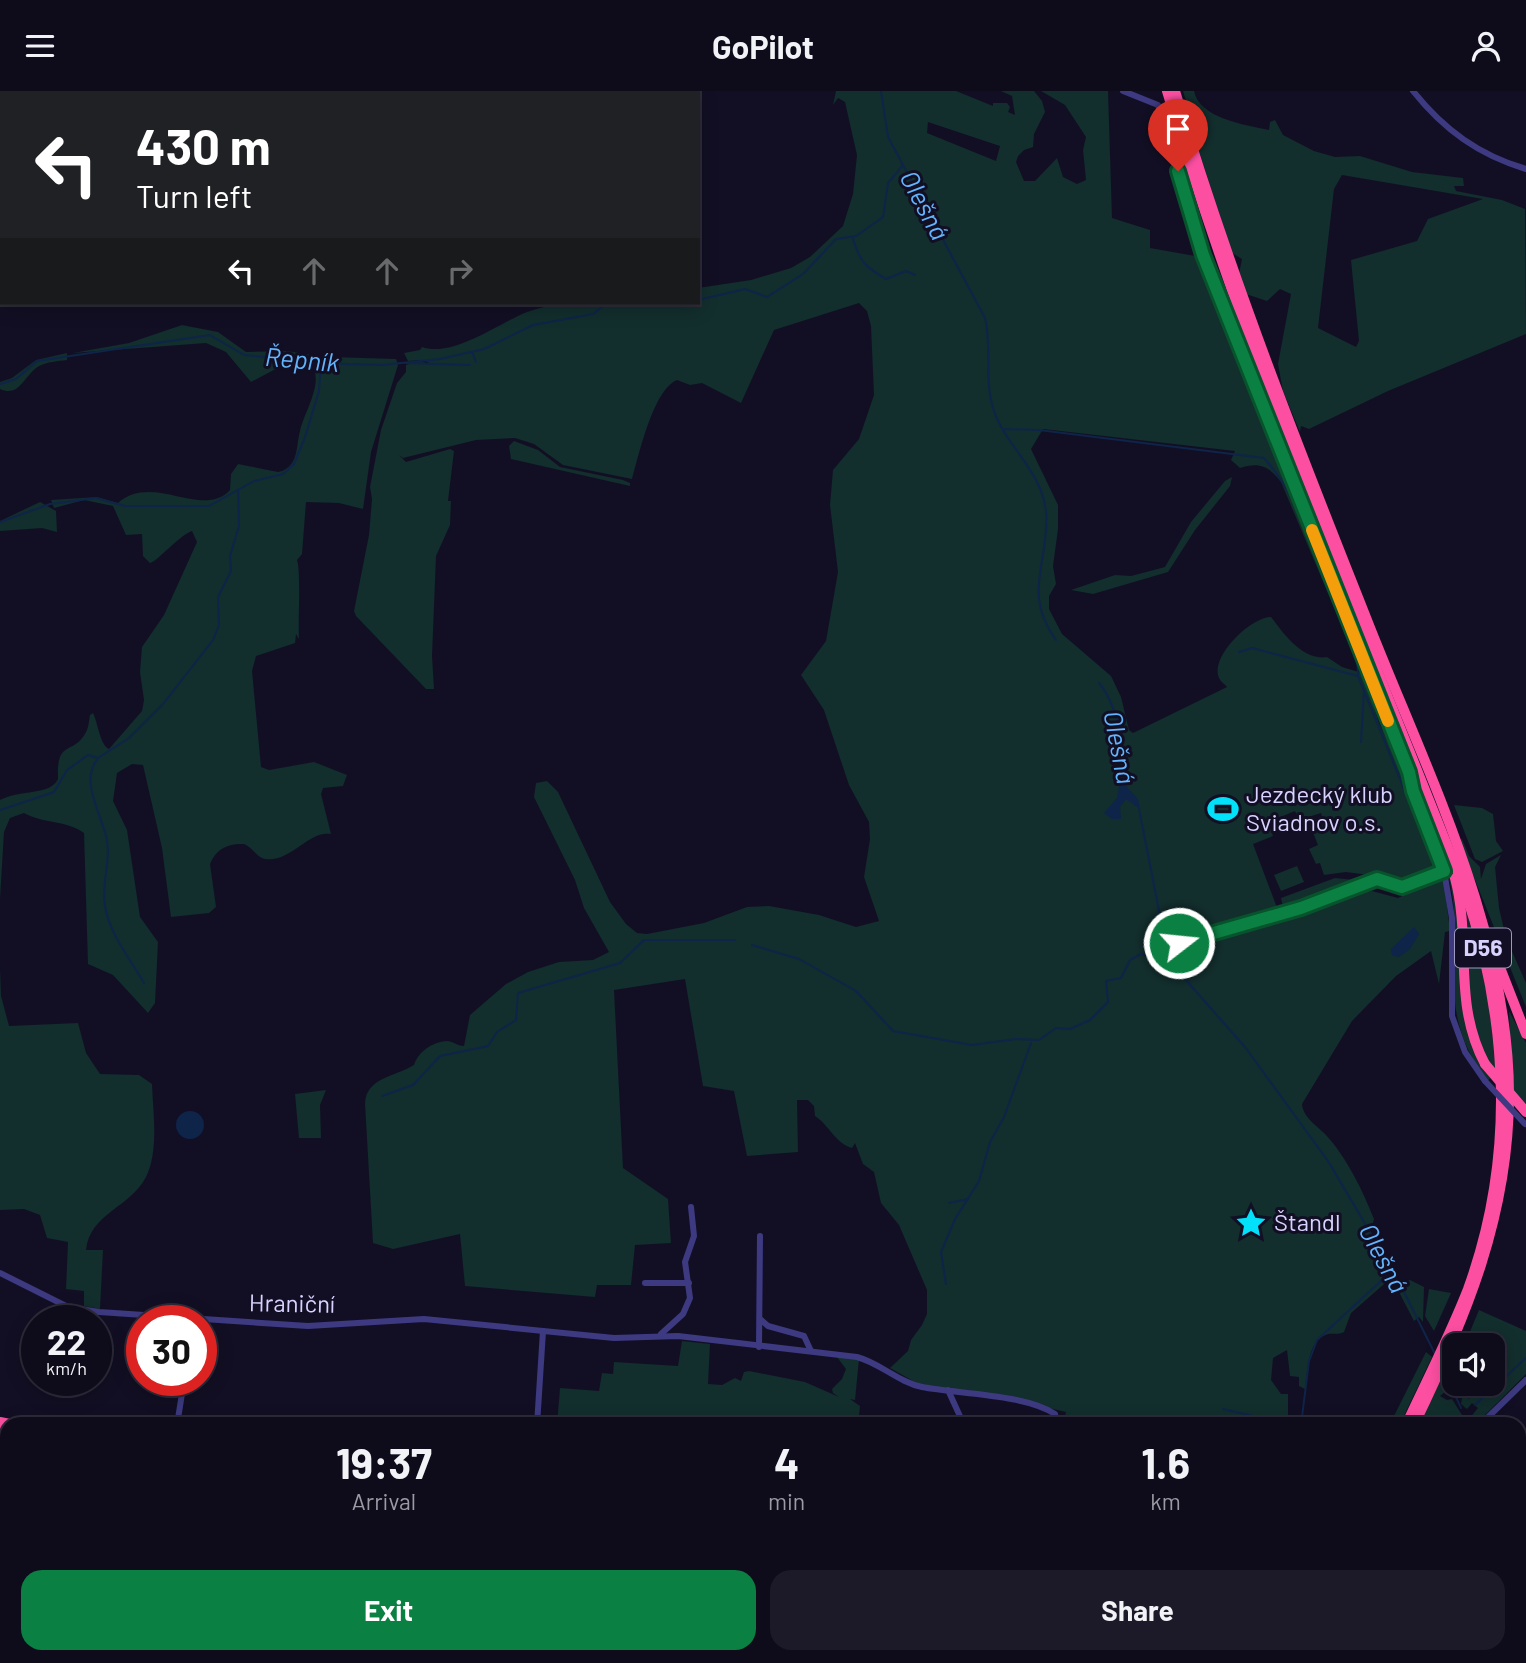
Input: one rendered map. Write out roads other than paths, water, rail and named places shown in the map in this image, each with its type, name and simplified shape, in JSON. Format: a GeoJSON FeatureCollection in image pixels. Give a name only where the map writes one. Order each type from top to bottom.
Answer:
{"type":"FeatureCollection","features":[{"type":"Feature","properties":{"kind":"highway","name":"D56"},"geometry":{"type":"LineString","coordinates":[[1167,91],[1249,342],[1464,888],[1488,966],[1502,1079],[1499,1150],[1488,1221],[1468,1289],[1440,1363],[1410,1417]]}},
{"type":"Feature","properties":{"kind":"highway","name":"D56"},"geometry":{"type":"LineString","coordinates":[[1175,91],[1256,340],[1471,884],[1495,965],[1507,1043],[1506,1151],[1485,1257],[1417,1417]]}},
{"type":"Feature","properties":{"kind":"highway"},"geometry":{"type":"LineString","coordinates":[[1439,824],[1461,905],[1467,1019],[1485,1064],[1526,1113]]}},
{"type":"Feature","properties":{"kind":"highway"},"geometry":{"type":"LineString","coordinates":[[1485,927],[1526,1034]]}},
{"type":"Feature","properties":{"kind":"street"},"geometry":{"type":"LineString","coordinates":[[1123,91],[1158,105],[1203,255],[1409,772],[1413,791],[1444,871],[1452,918],[1452,1016],[1465,1052],[1485,1081],[1526,1124]]}},
{"type":"Feature","properties":{"kind":"street"},"geometry":{"type":"LineString","coordinates":[[1413,91],[1461,139],[1492,157],[1526,169]]}},
{"type":"Feature","properties":{"kind":"street"},"geometry":{"type":"LineString","coordinates":[[1179,943],[1301,908],[1377,879],[1402,887],[1444,871]]}},
{"type":"Feature","properties":{"kind":"street"},"geometry":{"type":"LineString","coordinates":[[661,1334],[683,1314],[690,1298],[685,1262],[694,1236],[691,1207]]}},
{"type":"Feature","properties":{"kind":"street"},"geometry":{"type":"LineString","coordinates":[[759,1347],[760,1236]]}},
{"type":"Feature","properties":{"kind":"street","name":"Hraniční"},"geometry":{"type":"LineString","coordinates":[[0,1273],[68,1307],[126,1313]]}},
{"type":"Feature","properties":{"kind":"street"},"geometry":{"type":"LineString","coordinates":[[645,1283],[689,1283]]}},
{"type":"Feature","properties":{"kind":"street","name":"Hraniční"},"geometry":{"type":"LineString","coordinates":[[217,1321],[308,1326],[424,1319],[614,1338],[661,1334],[811,1351],[877,1362],[918,1386],[1043,1408],[1056,1417]]}},
{"type":"Feature","properties":{"kind":"street"},"geometry":{"type":"LineString","coordinates":[[760,1319],[768,1327],[804,1336],[811,1351]]}},
{"type":"Feature","properties":{"kind":"street"},"geometry":{"type":"LineString","coordinates":[[538,1417],[543,1331]]}},
{"type":"Feature","properties":{"kind":"street"},"geometry":{"type":"LineString","coordinates":[[1488,1417],[1526,1380]]}},
{"type":"Feature","properties":{"kind":"street"},"geometry":{"type":"LineString","coordinates":[[948,1390],[960,1417]]}},
{"type":"Feature","properties":{"kind":"street"},"geometry":{"type":"LineString","coordinates":[[178,1417],[182,1396]]}},
{"type":"Feature","properties":{"kind":"water"},"geometry":{"type":"Polygon","coordinates":[[[1122,770],[1127,787],[1138,799],[1140,809],[1126,799],[1120,807],[1121,819],[1112,819],[1104,813],[1117,798],[1122,770]]]}},
{"type":"Feature","properties":{"kind":"water"},"geometry":{"type":"Polygon","coordinates":[[[1414,927],[1419,934],[1410,949],[1399,957],[1392,955],[1391,949],[1414,927]]]}},
{"type":"Feature","properties":{"kind":"water"},"geometry":{"type":"Polygon","coordinates":[[[190,1111],[200,1115],[204,1125],[200,1135],[190,1139],[180,1135],[176,1125],[180,1115],[190,1111]]]}},
{"type":"Feature","properties":{"kind":"waterway","name":"Olešná"},"geometry":{"type":"LineString","coordinates":[[881,91],[888,137],[985,318],[990,397],[998,421],[1038,483],[1043,497],[1046,530],[1039,577],[1040,607],[1056,640]]}},
{"type":"Feature","properties":{"kind":"waterway","name":"Řepník"},"geometry":{"type":"LineString","coordinates":[[700,300],[745,289],[767,297],[803,274],[836,239],[856,236],[883,217],[888,183],[903,165]]}},
{"type":"Feature","properties":{"kind":"waterway"},"geometry":{"type":"LineString","coordinates":[[853,239],[864,263],[886,279],[906,271],[915,275]]}},
{"type":"Feature","properties":{"kind":"waterway","name":"Řepník"},"geometry":{"type":"LineString","coordinates":[[0,384],[16,379],[37,361],[210,335],[244,355],[382,365],[440,359],[484,349],[533,325],[593,314],[604,305]]}},
{"type":"Feature","properties":{"kind":"waterway"},"geometry":{"type":"LineString","coordinates":[[472,352],[476,362]]}},
{"type":"Feature","properties":{"kind":"waterway"},"geometry":{"type":"LineString","coordinates":[[0,522],[50,504],[96,498],[125,506],[209,506],[254,481],[283,474],[294,464],[305,437],[319,391],[321,361]]}},
{"type":"Feature","properties":{"kind":"waterway"},"geometry":{"type":"LineString","coordinates":[[406,363],[470,365]]}},
{"type":"Feature","properties":{"kind":"waterway"},"geometry":{"type":"LineString","coordinates":[[1003,429],[1039,430],[1264,458],[1294,501],[1318,552],[1357,655],[1358,676],[1409,801]]}},
{"type":"Feature","properties":{"kind":"waterway"},"geometry":{"type":"LineString","coordinates":[[0,810],[54,792],[67,770],[88,755],[98,758],[129,738],[163,704],[213,640],[219,625],[218,597],[231,571],[230,556],[239,526],[238,490]]}},
{"type":"Feature","properties":{"kind":"waterway"},"geometry":{"type":"LineString","coordinates":[[1239,652],[1252,648],[1358,676]]}},
{"type":"Feature","properties":{"kind":"waterway","name":"Olešná"},"geometry":{"type":"LineString","coordinates":[[1099,683],[1110,701],[1118,724],[1123,770]]}},
{"type":"Feature","properties":{"kind":"waterway"},"geometry":{"type":"LineString","coordinates":[[1361,742],[1364,691]]}},
{"type":"Feature","properties":{"kind":"waterway"},"geometry":{"type":"LineString","coordinates":[[97,760],[92,768],[91,787],[108,845],[104,889],[107,916],[115,936],[144,983]]}},
{"type":"Feature","properties":{"kind":"waterway","name":"Olešná"},"geometry":{"type":"LineString","coordinates":[[1139,809],[1165,941],[1177,970],[1245,1047],[1328,1161],[1396,1276],[1435,1354]]}},
{"type":"Feature","properties":{"kind":"waterway"},"geometry":{"type":"LineString","coordinates":[[382,1096],[413,1085],[440,1056],[488,1046],[497,1032],[516,1020],[518,993],[620,963],[644,940],[735,940]]}},
{"type":"Feature","properties":{"kind":"waterway"},"geometry":{"type":"LineString","coordinates":[[752,945],[799,959],[856,991],[893,1031],[972,1045],[1016,1039],[1039,1040],[1056,1028],[1070,1029],[1090,1020],[1108,1002],[1106,981],[1121,978],[1130,960],[1141,954],[1155,958],[1168,948]]}},
{"type":"Feature","properties":{"kind":"waterway"},"geometry":{"type":"LineString","coordinates":[[946,1284],[941,1252],[955,1219],[979,1181],[990,1142],[1004,1117],[1031,1043]]}},
{"type":"Feature","properties":{"kind":"waterway"},"geometry":{"type":"LineString","coordinates":[[949,1203],[968,1199]]}},
{"type":"Feature","properties":{"kind":"waterway"},"geometry":{"type":"LineString","coordinates":[[1302,1417],[1309,1361],[1317,1340],[1383,1279],[1389,1266]]}},
{"type":"Feature","properties":{"kind":"waterway"},"geometry":{"type":"LineString","coordinates":[[1475,1405],[1526,1358]]}},
{"type":"Feature","properties":{"kind":"waterway","name":"Olešná"},"geometry":{"type":"LineString","coordinates":[[1455,1396],[1461,1408]]}},
{"type":"Feature","properties":{"kind":"waterway"},"geometry":{"type":"LineString","coordinates":[[1223,1409],[1253,1416],[1301,1417]]}},
{"type":"Feature","properties":{"kind":"place","name":"Jezdecký klub Sviadnov o.s."},"geometry":{"type":"Point","coordinates":[1223,809]}},
{"type":"Feature","properties":{"kind":"place","name":"Štandl"},"geometry":{"type":"Point","coordinates":[1251,1223]}}]}
